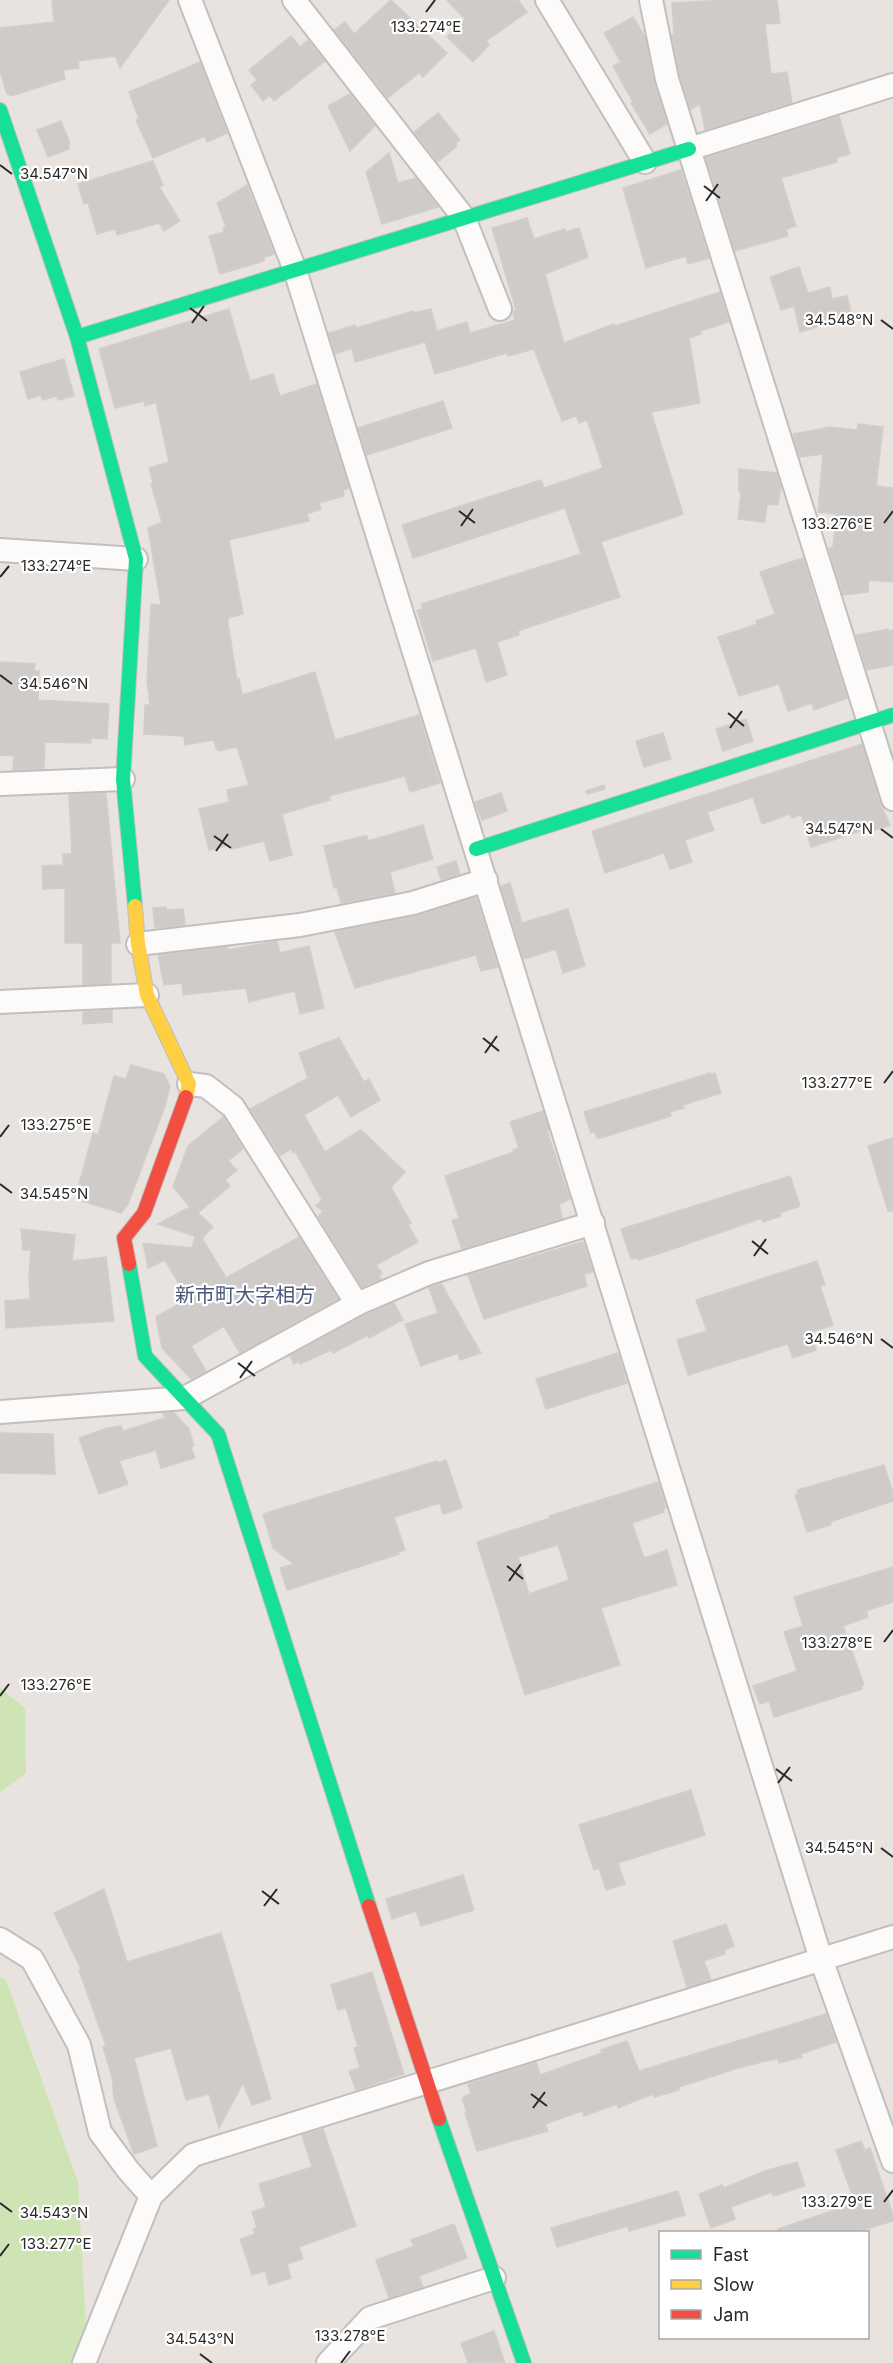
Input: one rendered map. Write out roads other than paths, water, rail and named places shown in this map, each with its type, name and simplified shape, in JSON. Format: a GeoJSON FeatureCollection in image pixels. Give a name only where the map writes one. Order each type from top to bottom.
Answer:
{"type":"FeatureCollection","features":[{"type":"Feature","properties":{"kind":"street"},"geometry":{"type":"LineString","coordinates":[[190,0],[295,270],[821,1959],[893,2161]]}},
{"type":"Feature","properties":{"kind":"street"},"geometry":{"type":"LineString","coordinates":[[294,0],[464,218],[500,309]]}},
{"type":"Feature","properties":{"kind":"street"},"geometry":{"type":"LineString","coordinates":[[547,0],[645,162]]}},
{"type":"Feature","properties":{"kind":"street"},"geometry":{"type":"LineString","coordinates":[[651,0],[667,79],[893,799]]}},
{"type":"Feature","properties":{"kind":"street"},"geometry":{"type":"LineString","coordinates":[[77,337],[893,85]]}},
{"type":"Feature","properties":{"kind":"street"},"geometry":{"type":"LineString","coordinates":[[0,110],[77,337],[136,559],[123,779],[138,944],[147,995],[189,1084],[182,1111],[144,1213],[124,1238],[145,1356],[218,1434],[426,2083],[524,2363]]}},
{"type":"Feature","properties":{"kind":"street"},"geometry":{"type":"LineString","coordinates":[[0,550],[136,559]]}},
{"type":"Feature","properties":{"kind":"street"},"geometry":{"type":"LineString","coordinates":[[476,849],[893,715]]}},
{"type":"Feature","properties":{"kind":"street"},"geometry":{"type":"LineString","coordinates":[[0,784],[123,779]]}},
{"type":"Feature","properties":{"kind":"street"},"geometry":{"type":"LineString","coordinates":[[138,944],[300,925],[413,903],[486,880]]}},
{"type":"Feature","properties":{"kind":"street"},"geometry":{"type":"LineString","coordinates":[[0,1002],[147,995]]}},
{"type":"Feature","properties":{"kind":"street"},"geometry":{"type":"LineString","coordinates":[[189,1084],[206,1086],[233,1107],[357,1304]]}},
{"type":"Feature","properties":{"kind":"street"},"geometry":{"type":"LineString","coordinates":[[0,1412],[185,1398],[357,1304],[429,1273],[593,1223]]}},
{"type":"Feature","properties":{"kind":"street"},"geometry":{"type":"LineString","coordinates":[[84,2363],[151,2196],[193,2155],[893,1937]]}},
{"type":"Feature","properties":{"kind":"street"},"geometry":{"type":"LineString","coordinates":[[0,1939],[32,1959],[79,2045],[100,2132],[151,2196]]}},
{"type":"Feature","properties":{"kind":"street"},"geometry":{"type":"LineString","coordinates":[[328,2363],[370,2318],[494,2278]]}},
{"type":"Feature","properties":{"kind":"district","name":"新市町大字相方"},"geometry":{"type":"Point","coordinates":[245,1295]}}]}
